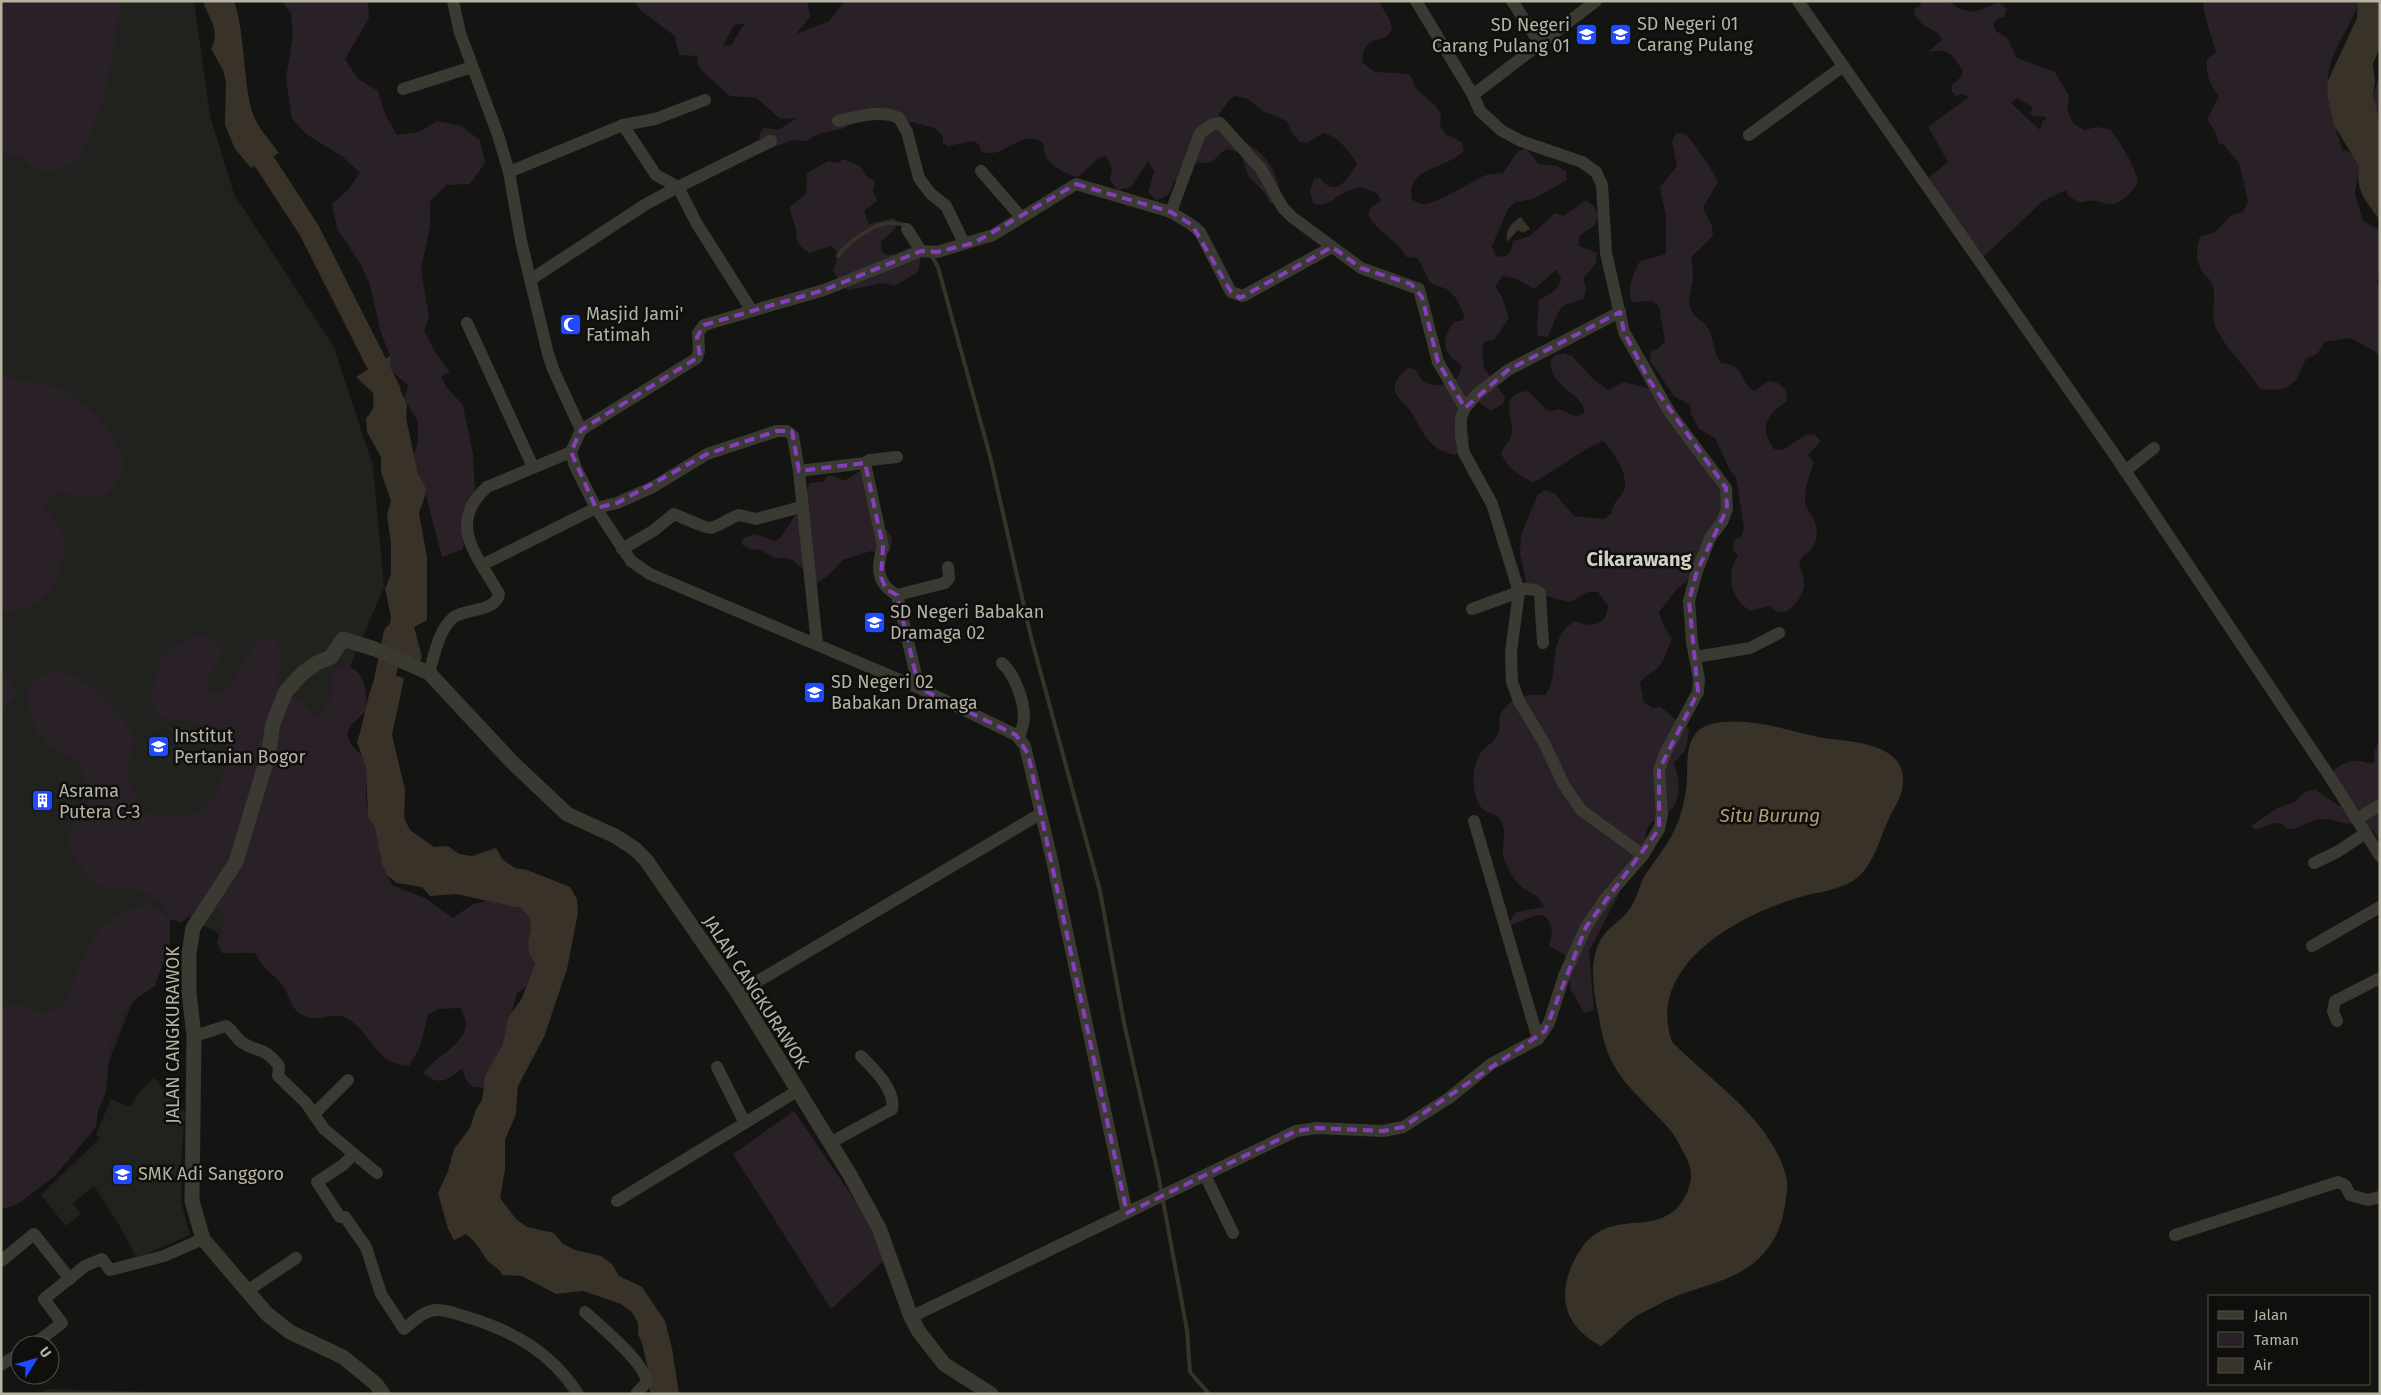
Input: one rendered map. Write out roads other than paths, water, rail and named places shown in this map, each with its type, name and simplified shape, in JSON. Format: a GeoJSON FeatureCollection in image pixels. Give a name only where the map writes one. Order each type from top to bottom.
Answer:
{"type":"FeatureCollection","features":[{"type":"Feature","properties":{"kind":"street"},"geometry":{"type":"LineString","coordinates":[[453,1],[460,33],[498,135],[509,172],[530,280],[553,369],[581,430]]}},
{"type":"Feature","properties":{"kind":"street"},"geometry":{"type":"LineString","coordinates":[[911,1317],[1179,1188],[1206,1177],[1290,1134],[1305,1129],[1382,1131],[1403,1127],[1449,1098],[1490,1064],[1538,1039],[1549,1023],[1564,976],[1586,927],[1605,899],[1642,855],[1659,829],[1662,815],[1659,770],[1661,761],[1698,692],[1700,678],[1689,619],[1689,601],[1697,571],[1710,538],[1722,522],[1728,498],[1726,488],[1670,413],[1649,380],[1624,332],[1606,253],[1602,185],[1596,172],[1582,162],[1521,141],[1502,131],[1480,111],[1473,95],[1416,1]]}},
{"type":"Feature","properties":{"kind":"street"},"geometry":{"type":"LineString","coordinates":[[1512,1],[1540,42]]}},
{"type":"Feature","properties":{"kind":"street"},"geometry":{"type":"LineString","coordinates":[[1473,95],[1596,1]]}},
{"type":"Feature","properties":{"kind":"street"},"geometry":{"type":"LineString","coordinates":[[1798,1],[1842,67],[2130,467],[2380,856]]}},
{"type":"Feature","properties":{"kind":"street"},"geometry":{"type":"LineString","coordinates":[[1749,134],[1842,67]]}},
{"type":"Feature","properties":{"kind":"street"},"geometry":{"type":"LineString","coordinates":[[403,89],[472,68]]}},
{"type":"Feature","properties":{"kind":"street"},"geometry":{"type":"LineString","coordinates":[[509,172],[623,125],[656,119],[705,100]]}},
{"type":"Feature","properties":{"kind":"street"},"geometry":{"type":"LineString","coordinates":[[838,121],[874,115],[894,115],[899,118],[907,132],[919,178],[924,186],[946,206],[964,243]]}},
{"type":"Feature","properties":{"kind":"street"},"geometry":{"type":"LineString","coordinates":[[1171,212],[1200,133],[1213,124],[1220,123],[1262,169],[1283,208],[1361,268],[1419,289],[1438,362],[1465,408]]}},
{"type":"Feature","properties":{"kind":"street"},"geometry":{"type":"LineString","coordinates":[[623,125],[656,175],[678,187],[697,224],[752,311]]}},
{"type":"Feature","properties":{"kind":"street"},"geometry":{"type":"LineString","coordinates":[[530,280],[646,204],[771,141]]}},
{"type":"Feature","properties":{"kind":"street"},"geometry":{"type":"LineString","coordinates":[[981,171],[1021,217]]}},
{"type":"Feature","properties":{"kind":"street"},"geometry":{"type":"LineString","coordinates":[[423,670],[452,618],[463,612],[493,605],[498,600],[499,594],[469,544],[466,529],[478,496],[487,487],[571,452],[581,430],[697,358],[699,351],[698,332],[704,325],[824,290],[922,251],[937,252],[964,243],[974,243],[993,235],[1076,184],[1171,212],[1192,225],[1200,232],[1231,292],[1238,296],[1243,296],[1332,247]]}},
{"type":"Feature","properties":{"kind":"street"},"geometry":{"type":"LineString","coordinates":[[907,228],[922,251]]}},
{"type":"Feature","properties":{"kind":"street"},"geometry":{"type":"LineString","coordinates":[[1620,312],[1508,370],[1477,394],[1461,416],[1464,453],[1492,504],[1518,590],[1510,670],[1520,701],[1544,743],[1564,785],[1581,810],[1642,855]]}},
{"type":"Feature","properties":{"kind":"street"},"geometry":{"type":"LineString","coordinates":[[467,323],[533,467]]}},
{"type":"Feature","properties":{"kind":"street"},"geometry":{"type":"LineString","coordinates":[[482,565],[596,508],[617,503],[653,487],[707,454],[777,432],[787,431],[793,436],[799,471],[801,507],[817,644]]}},
{"type":"Feature","properties":{"kind":"street"},"geometry":{"type":"LineString","coordinates":[[2130,467],[2154,448]]}},
{"type":"Feature","properties":{"kind":"street"},"geometry":{"type":"LineString","coordinates":[[571,452],[582,481],[596,508],[622,549],[631,561],[650,574],[919,688],[1019,737],[1028,754],[1127,1213]]}},
{"type":"Feature","properties":{"kind":"street"},"geometry":{"type":"LineString","coordinates":[[799,471],[898,457]]}},
{"type":"Feature","properties":{"kind":"street"},"geometry":{"type":"LineString","coordinates":[[865,463],[883,547],[879,558],[880,577],[886,589],[897,595],[945,583],[948,578],[948,567]]}},
{"type":"Feature","properties":{"kind":"street"},"geometry":{"type":"LineString","coordinates":[[622,549],[653,531],[674,514],[689,518],[706,529],[739,515],[756,519],[801,507]]}},
{"type":"Feature","properties":{"kind":"street"},"geometry":{"type":"LineString","coordinates":[[1472,609],[1518,590],[1535,590],[1540,593],[1543,642]]}},
{"type":"Feature","properties":{"kind":"street"},"geometry":{"type":"LineString","coordinates":[[897,595],[919,688]]}},
{"type":"Feature","properties":{"kind":"street"},"geometry":{"type":"LineString","coordinates":[[1696,657],[1750,648],[1778,633]]}},
{"type":"Feature","properties":{"kind":"street","name":"JALAN CANGKURAWOK"},"geometry":{"type":"LineString","coordinates":[[384,1394],[363,1373],[343,1357],[280,1326],[202,1239],[192,1201],[194,1036],[189,993],[189,954],[193,928],[236,862],[268,756],[273,723],[286,691],[304,672],[317,663],[331,658],[343,638],[375,649],[423,670],[512,762],[567,814],[578,821],[596,826],[635,849],[653,870],[738,993],[879,1228],[911,1317],[927,1344],[944,1364],[991,1394]]}},
{"type":"Feature","properties":{"kind":"street"},"geometry":{"type":"LineString","coordinates":[[1002,663],[1012,673],[1023,711],[1024,718],[1019,737]]}},
{"type":"Feature","properties":{"kind":"street"},"geometry":{"type":"LineString","coordinates":[[2357,819],[2380,805]]}},
{"type":"Feature","properties":{"kind":"street"},"geometry":{"type":"LineString","coordinates":[[738,993],[1040,814]]}},
{"type":"Feature","properties":{"kind":"street"},"geometry":{"type":"LineString","coordinates":[[1474,822],[1538,1039]]}},
{"type":"Feature","properties":{"kind":"street"},"geometry":{"type":"LineString","coordinates":[[2314,863],[2338,852],[2366,833]]}},
{"type":"Feature","properties":{"kind":"street"},"geometry":{"type":"LineString","coordinates":[[2312,946],[2324,937],[2380,907]]}},
{"type":"Feature","properties":{"kind":"street"},"geometry":{"type":"LineString","coordinates":[[2337,1021],[2333,1011],[2335,1001],[2380,978]]}},
{"type":"Feature","properties":{"kind":"street"},"geometry":{"type":"LineString","coordinates":[[194,1036],[226,1026],[243,1043],[272,1056],[279,1066],[278,1076],[300,1097],[324,1129],[353,1155],[369,1164],[377,1173]]}},
{"type":"Feature","properties":{"kind":"street"},"geometry":{"type":"LineString","coordinates":[[830,1144],[892,1109],[891,1100],[884,1084],[876,1071],[861,1056]]}},
{"type":"Feature","properties":{"kind":"street"},"geometry":{"type":"LineString","coordinates":[[717,1067],[745,1123]]}},
{"type":"Feature","properties":{"kind":"street"},"geometry":{"type":"LineString","coordinates":[[314,1114],[348,1080]]}},
{"type":"Feature","properties":{"kind":"street"},"geometry":{"type":"LineString","coordinates":[[617,1201],[689,1159],[797,1091]]}},
{"type":"Feature","properties":{"kind":"street"},"geometry":{"type":"LineString","coordinates":[[353,1155],[343,1165],[317,1182],[340,1217],[345,1217],[366,1247],[381,1294],[404,1329],[426,1312],[436,1310],[450,1312],[497,1326],[537,1350],[578,1394]]}},
{"type":"Feature","properties":{"kind":"street"},"geometry":{"type":"LineString","coordinates":[[1206,1177],[1233,1233]]}},
{"type":"Feature","properties":{"kind":"street"},"geometry":{"type":"LineString","coordinates":[[2175,1234],[2338,1182],[2345,1185],[2350,1195],[2368,1200],[2380,1197]]}},
{"type":"Feature","properties":{"kind":"street"},"geometry":{"type":"LineString","coordinates":[[1,1261],[34,1234],[70,1279]]}},
{"type":"Feature","properties":{"kind":"street"},"geometry":{"type":"LineString","coordinates":[[46,1335],[62,1323],[44,1299],[85,1266],[102,1258],[110,1270],[164,1256],[202,1239]]}},
{"type":"Feature","properties":{"kind":"street"},"geometry":{"type":"LineString","coordinates":[[247,1291],[296,1258]]}},
{"type":"Feature","properties":{"kind":"street"},"geometry":{"type":"LineString","coordinates":[[585,1312],[617,1342],[645,1374],[646,1383],[636,1394]]}},
{"type":"Feature","properties":{"kind":"water"},"geometry":{"type":"Polygon","coordinates":[[[203,1],[234,1],[238,15],[252,111],[260,127],[279,153],[251,168],[235,149],[225,125],[226,82],[223,70],[211,49],[215,35],[203,1]]]}},
{"type":"Feature","properties":{"kind":"water"},"geometry":{"type":"Polygon","coordinates":[[[2358,1],[2380,1],[2380,48],[2373,63],[2375,82],[2373,96],[2380,123],[2380,220],[2360,189],[2359,166],[2334,125],[2328,98],[2327,83],[2357,18],[2358,1]]]}},
{"type":"Feature","properties":{"kind":"water"},"geometry":{"type":"Polygon","coordinates":[[[1521,217],[1530,229],[1523,233],[1518,230],[1507,242],[1507,234],[1510,227],[1521,217]]]}},
{"type":"Feature","properties":{"kind":"water"},"geometry":{"type":"Polygon","coordinates":[[[390,356],[390,370],[407,404],[406,418],[418,474],[427,490],[419,513],[427,557],[427,620],[414,627],[422,657],[418,665],[385,650],[391,617],[385,589],[391,574],[391,544],[387,514],[391,501],[381,472],[381,457],[367,432],[366,418],[373,407],[373,393],[356,377],[390,356]]]}},
{"type":"Feature","properties":{"kind":"water"},"geometry":{"type":"Polygon","coordinates":[[[378,672],[404,678],[392,735],[405,790],[404,818],[410,830],[434,847],[448,846],[459,854],[472,856],[496,848],[503,860],[515,868],[527,870],[570,887],[577,899],[578,913],[567,969],[544,1037],[518,1086],[516,1114],[505,1140],[505,1169],[500,1198],[516,1219],[527,1227],[554,1233],[563,1244],[575,1250],[601,1256],[612,1264],[619,1276],[642,1287],[665,1321],[672,1348],[679,1394],[650,1394],[649,1373],[638,1334],[638,1323],[632,1312],[621,1304],[583,1291],[556,1294],[522,1276],[502,1275],[466,1234],[454,1240],[448,1229],[438,1193],[448,1171],[454,1149],[470,1128],[476,1109],[482,1100],[485,1076],[503,1044],[508,1018],[522,998],[535,964],[529,953],[528,941],[531,929],[529,917],[520,908],[456,894],[430,896],[422,887],[397,883],[387,875],[382,864],[375,827],[368,817],[366,767],[357,742],[368,697],[378,672]]]}},
{"type":"Feature","properties":{"kind":"water","name":"Situ Burung"},"geometry":{"type":"Polygon","coordinates":[[[1721,722],[1746,722],[1878,748],[1889,754],[1898,763],[1903,774],[1902,790],[1868,866],[1858,877],[1851,882],[1828,891],[1771,907],[1746,918],[1723,932],[1701,949],[1684,969],[1672,991],[1667,1015],[1672,1042],[1754,1119],[1778,1155],[1787,1180],[1783,1217],[1778,1232],[1770,1245],[1755,1262],[1723,1280],[1676,1296],[1645,1311],[1630,1320],[1601,1346],[1578,1329],[1571,1319],[1567,1308],[1566,1284],[1576,1257],[1590,1238],[1609,1227],[1647,1222],[1670,1214],[1680,1205],[1688,1190],[1691,1174],[1687,1159],[1673,1134],[1624,1081],[1612,1062],[1602,1034],[1595,994],[1593,965],[1595,955],[1602,938],[1608,930],[1631,907],[1644,877],[1675,829],[1684,800],[1687,783],[1688,751],[1693,737],[1703,727],[1708,725],[1721,722]]]}},
{"type":"Feature","properties":{"kind":"waterway"},"geometry":{"type":"LineString","coordinates":[[249,138],[309,230],[390,390]]}},
{"type":"Feature","properties":{"kind":"waterway"},"geometry":{"type":"LineString","coordinates":[[838,256],[854,240],[877,226],[890,223],[906,225]]}},
{"type":"Feature","properties":{"kind":"waterway"},"geometry":{"type":"LineString","coordinates":[[931,255],[938,267],[990,456],[1031,637],[1100,891],[1124,1023],[1158,1174],[1187,1330],[1190,1372],[1209,1394]]}},
{"type":"Feature","properties":{"kind":"waterway"},"geometry":{"type":"LineString","coordinates":[[380,702],[394,634]]}},
{"type":"Feature","properties":{"kind":"place","name":"SD Negeri 01 Carang Pulang"},"geometry":{"type":"Point","coordinates":[1621,34]}},
{"type":"Feature","properties":{"kind":"place","name":"SD Negeri Carang Pulang 01"},"geometry":{"type":"Point","coordinates":[1586,35]}},
{"type":"Feature","properties":{"kind":"place","name":"Masjid Jami' Fatimah"},"geometry":{"type":"Point","coordinates":[570,324]}},
{"type":"Feature","properties":{"kind":"place","name":"SD Negeri Babakan Dramaga 02"},"geometry":{"type":"Point","coordinates":[874,622]}},
{"type":"Feature","properties":{"kind":"place","name":"SD Negeri 02 Babakan Dramaga"},"geometry":{"type":"Point","coordinates":[815,692]}},
{"type":"Feature","properties":{"kind":"place","name":"Institut Pertanian Bogor"},"geometry":{"type":"Point","coordinates":[158,746]}},
{"type":"Feature","properties":{"kind":"place","name":"Asrama Putera C-3"},"geometry":{"type":"Point","coordinates":[43,801]}},
{"type":"Feature","properties":{"kind":"place","name":"SMK Adi Sanggoro"},"geometry":{"type":"Point","coordinates":[122,1174]}},
{"type":"Feature","properties":{"kind":"district","name":"Cikarawang"},"geometry":{"type":"Point","coordinates":[1639,559]}}]}
